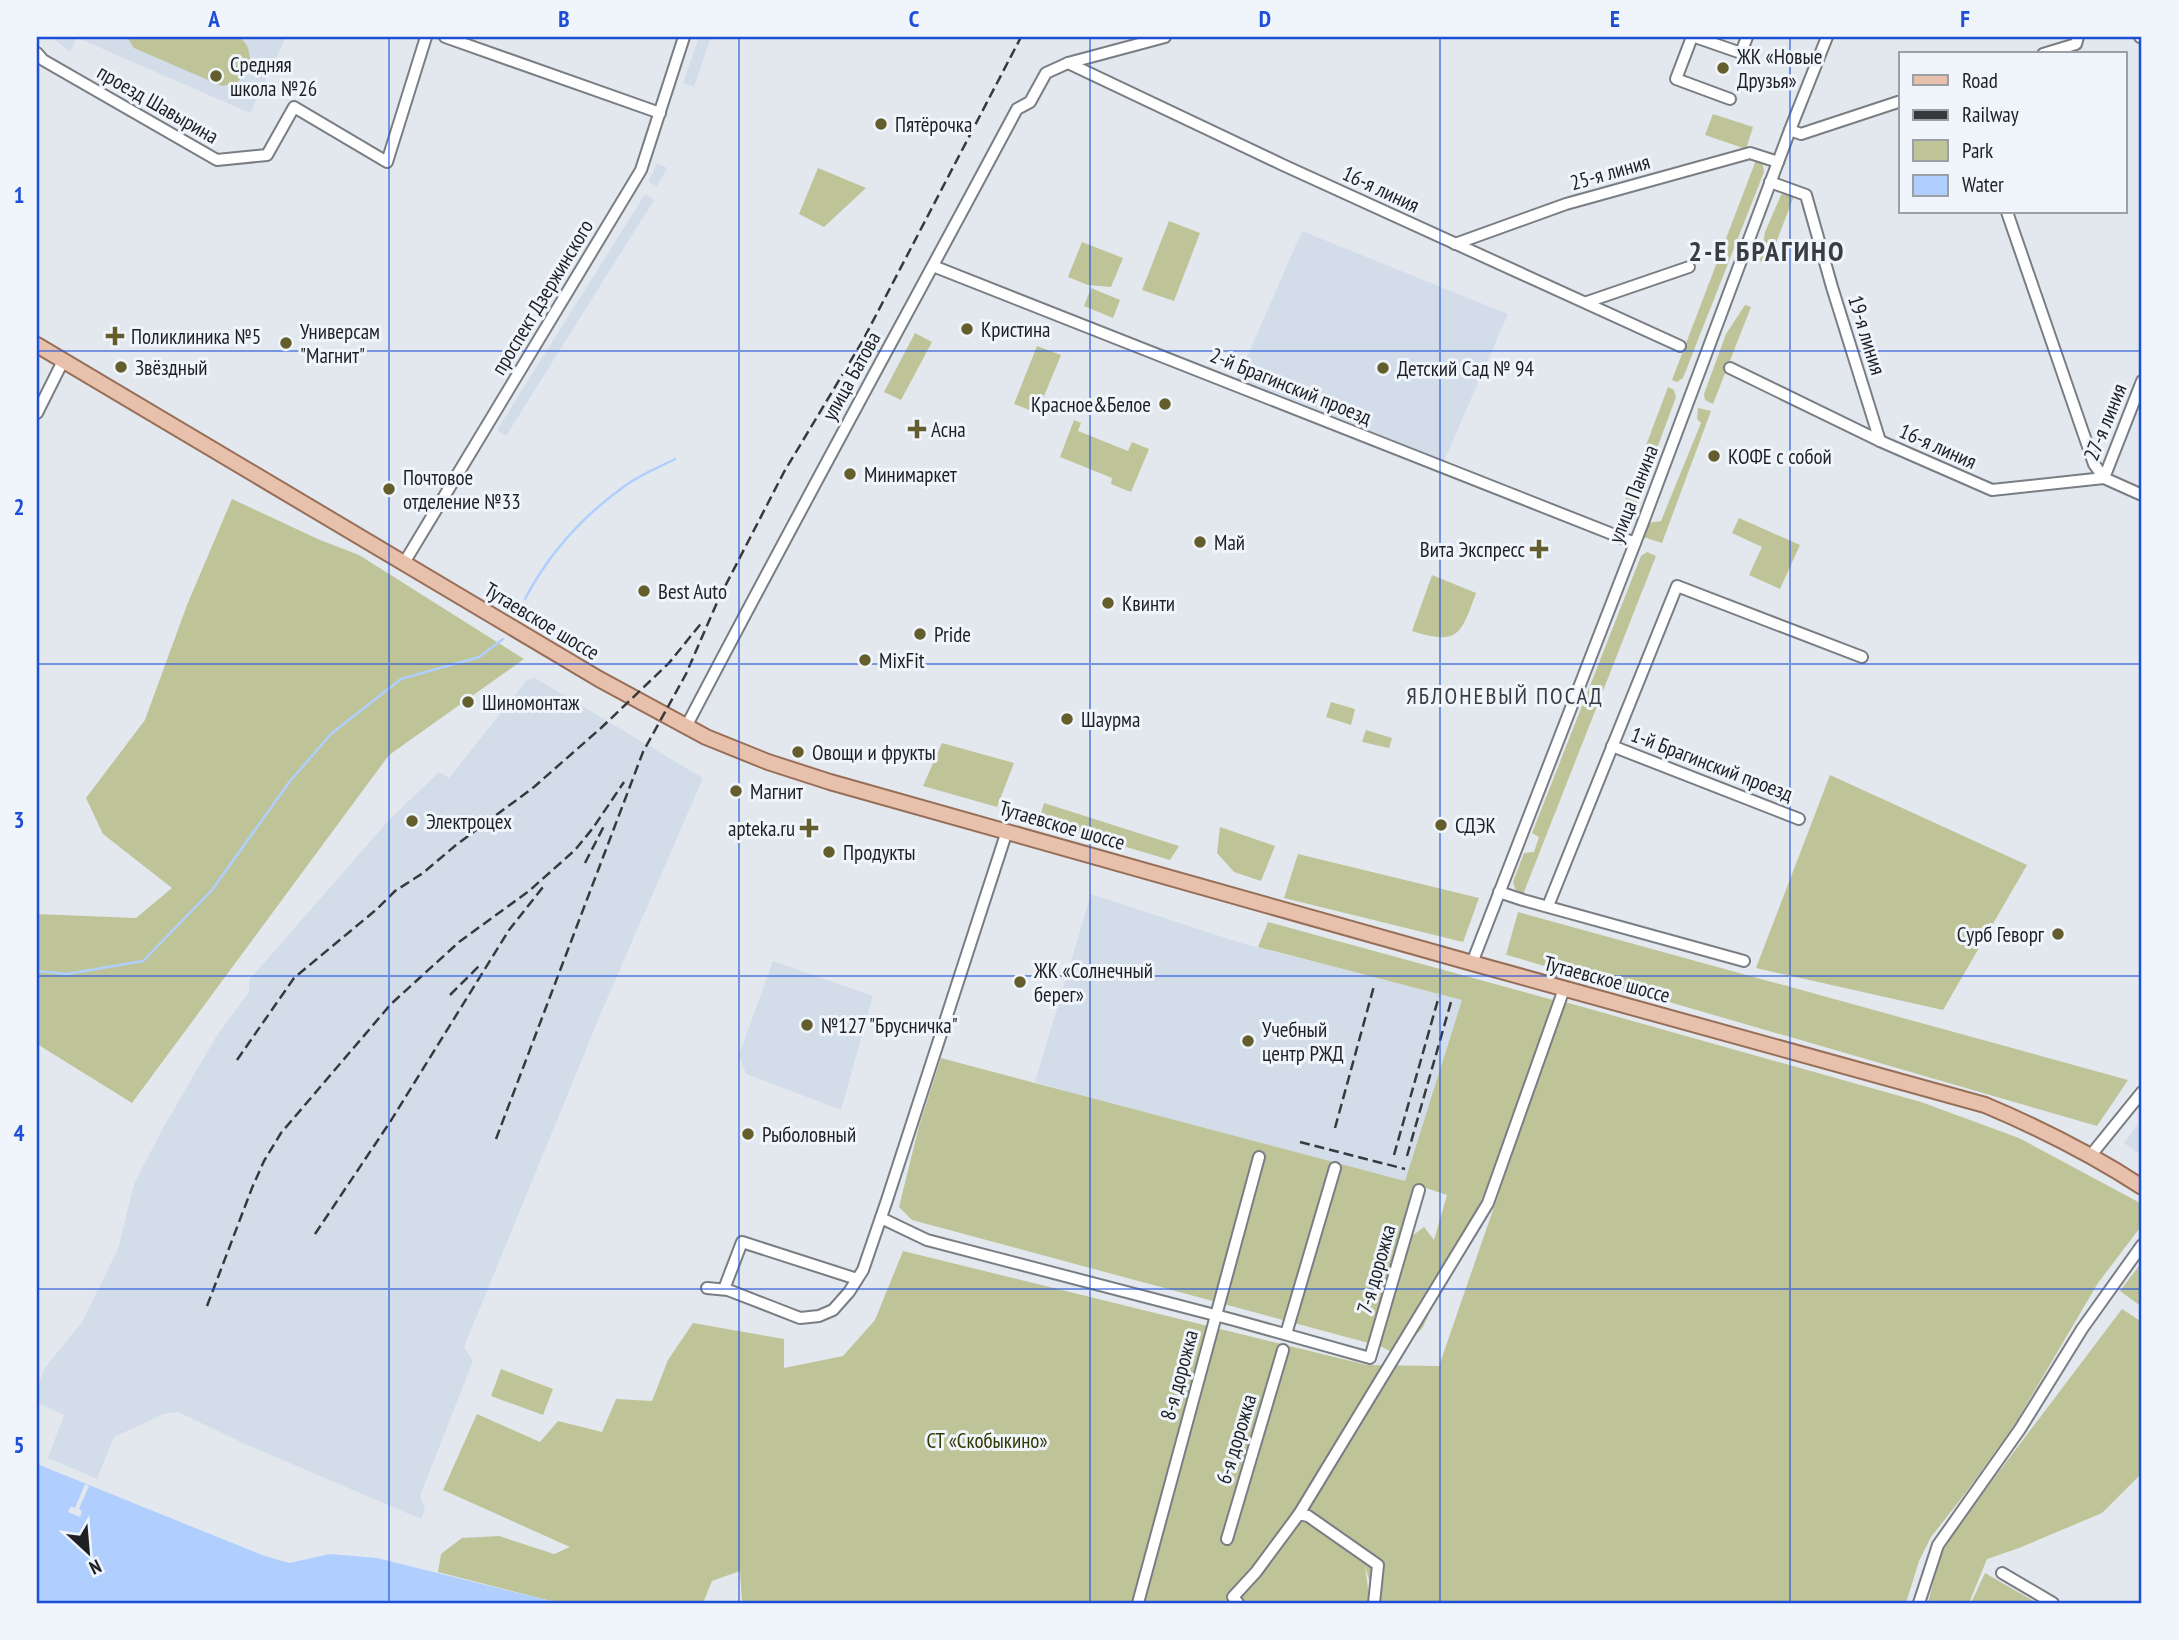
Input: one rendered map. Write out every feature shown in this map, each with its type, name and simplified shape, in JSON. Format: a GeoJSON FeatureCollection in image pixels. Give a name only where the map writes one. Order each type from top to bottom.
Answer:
{"type":"FeatureCollection","features":[{"type":"Feature","properties":{"kind":"main road","name":"Тутаевское шоссе"},"geometry":{"type":"LineString","coordinates":[[37,345],[599,679],[686,727],[729,747],[783,767],[1007,831],[1985,1105],[2061,1138],[2142,1187]]}},
{"type":"Feature","properties":{"kind":"street","name":"проезд Шавырина"},"geometry":{"type":"LineString","coordinates":[[37,53],[43,60],[217,160],[267,155],[294,107],[387,162],[426,37]]}},
{"type":"Feature","properties":{"kind":"street"},"geometry":{"type":"LineString","coordinates":[[445,37],[660,113]]}},
{"type":"Feature","properties":{"kind":"street","name":"проспект Дзержинского"},"geometry":{"type":"LineString","coordinates":[[404,563],[641,170],[684,37]]}},
{"type":"Feature","properties":{"kind":"street","name":"улица Батова"},"geometry":{"type":"LineString","coordinates":[[686,727],[1017,109],[1030,102],[1046,73],[1165,37]]}},
{"type":"Feature","properties":{"kind":"street"},"geometry":{"type":"LineString","coordinates":[[1730,99],[1676,79],[1693,37],[1741,53],[1747,37]]}},
{"type":"Feature","properties":{"kind":"street","name":"улица Панина"},"geometry":{"type":"LineString","coordinates":[[1472,963],[1827,37]]}},
{"type":"Feature","properties":{"kind":"street"},"geometry":{"type":"LineString","coordinates":[[2050,52],[2076,44],[2078,37]]}},
{"type":"Feature","properties":{"kind":"street","name":"16-я линия"},"geometry":{"type":"LineString","coordinates":[[1069,64],[1680,346]]}},
{"type":"Feature","properties":{"kind":"street"},"geometry":{"type":"LineString","coordinates":[[1790,130],[1801,134],[1899,102]]}},
{"type":"Feature","properties":{"kind":"street","name":"25-я линия"},"geometry":{"type":"LineString","coordinates":[[1455,244],[1566,205],[1750,153],[1778,162]]}},
{"type":"Feature","properties":{"kind":"street","name":"19-я линия"},"geometry":{"type":"LineString","coordinates":[[1770,182],[1806,195],[1880,441]]}},
{"type":"Feature","properties":{"kind":"street"},"geometry":{"type":"LineString","coordinates":[[2008,214],[2094,464],[2104,478],[2142,495]]}},
{"type":"Feature","properties":{"kind":"street","name":"2-й Брагинский проезд"},"geometry":{"type":"LineString","coordinates":[[933,266],[1635,543]]}},
{"type":"Feature","properties":{"kind":"street"},"geometry":{"type":"LineString","coordinates":[[1587,302],[1689,267]]}},
{"type":"Feature","properties":{"kind":"street"},"geometry":{"type":"LineString","coordinates":[[37,413],[63,361]]}},
{"type":"Feature","properties":{"kind":"street","name":"16-я линия"},"geometry":{"type":"LineString","coordinates":[[1730,368],[1880,441],[1992,491],[2104,478]]}},
{"type":"Feature","properties":{"kind":"street","name":"27-я линия"},"geometry":{"type":"LineString","coordinates":[[2104,478],[2142,381]]}},
{"type":"Feature","properties":{"kind":"street"},"geometry":{"type":"LineString","coordinates":[[1548,906],[1677,586],[1862,657]]}},
{"type":"Feature","properties":{"kind":"street","name":"1-й Брагинский проезд"},"geometry":{"type":"LineString","coordinates":[[1612,746],[1799,819]]}},
{"type":"Feature","properties":{"kind":"street"},"geometry":{"type":"LineString","coordinates":[[708,1288],[724,1289],[800,1318],[820,1316],[833,1310],[849,1292],[863,1270],[881,1218],[1007,831]]}},
{"type":"Feature","properties":{"kind":"street"},"geometry":{"type":"LineString","coordinates":[[1499,892],[1744,961]]}},
{"type":"Feature","properties":{"kind":"street"},"geometry":{"type":"LineString","coordinates":[[1238,1603],[1233,1597],[1256,1572],[1299,1514],[1488,1203],[1564,989]]}},
{"type":"Feature","properties":{"kind":"street"},"geometry":{"type":"LineString","coordinates":[[2091,1155],[2142,1092]]}},
{"type":"Feature","properties":{"kind":"street","name":"8-я дорожка"},"geometry":{"type":"LineString","coordinates":[[1138,1603],[1259,1157]]}},
{"type":"Feature","properties":{"kind":"street"},"geometry":{"type":"LineString","coordinates":[[881,1218],[928,1240],[1286,1334],[1335,1168]]}},
{"type":"Feature","properties":{"kind":"street","name":"7-я дорожка"},"geometry":{"type":"LineString","coordinates":[[1286,1334],[1370,1358],[1419,1190]]}},
{"type":"Feature","properties":{"kind":"street"},"geometry":{"type":"LineString","coordinates":[[724,1289],[741,1242],[857,1279]]}},
{"type":"Feature","properties":{"kind":"street"},"geometry":{"type":"LineString","coordinates":[[1919,1603],[1938,1545],[2020,1429],[2082,1329],[2142,1245]]}},
{"type":"Feature","properties":{"kind":"street","name":"6-я дорожка"},"geometry":{"type":"LineString","coordinates":[[1227,1539],[1283,1350]]}},
{"type":"Feature","properties":{"kind":"street"},"geometry":{"type":"LineString","coordinates":[[1299,1514],[1308,1516],[1378,1565],[1374,1603]]}},
{"type":"Feature","properties":{"kind":"street"},"geometry":{"type":"LineString","coordinates":[[2002,1573],[2053,1603]]}},
{"type":"Feature","properties":{"kind":"shaded area"},"geometry":{"type":"Polygon","coordinates":[[[51,37],[77,37],[70,52],[51,37]]]}},
{"type":"Feature","properties":{"kind":"shaded area","name":"Средняя школа №26"},"geometry":{"type":"Polygon","coordinates":[[[286,37],[250,113],[80,39],[286,37]]]}},
{"type":"Feature","properties":{"kind":"shaded area"},"geometry":{"type":"Polygon","coordinates":[[[699,37],[711,37],[694,87],[683,83],[699,37]]]}},
{"type":"Feature","properties":{"kind":"shaded area"},"geometry":{"type":"Polygon","coordinates":[[[657,163],[667,168],[657,186],[648,182],[657,163]]]}},
{"type":"Feature","properties":{"kind":"shaded area"},"geometry":{"type":"Polygon","coordinates":[[[645,194],[654,200],[506,436],[497,430],[645,194]]]}},
{"type":"Feature","properties":{"kind":"shaded area"},"geometry":{"type":"Polygon","coordinates":[[[1302,231],[1508,314],[1444,461],[1237,380],[1302,231]]]}},
{"type":"Feature","properties":{"kind":"shaded area"},"geometry":{"type":"Polygon","coordinates":[[[535,678],[703,778],[601,1013],[464,1347],[473,1361],[420,1496],[425,1509],[421,1519],[245,1444],[178,1412],[164,1414],[114,1437],[97,1479],[48,1458],[64,1415],[37,1403],[37,1390],[44,1369],[82,1322],[118,1249],[134,1184],[216,1037],[249,992],[249,980],[390,819],[439,772],[449,778],[527,680],[535,678]]]}},
{"type":"Feature","properties":{"kind":"shaded area","name":"Учебный центр РЖД"},"geometry":{"type":"Polygon","coordinates":[[[1091,894],[1241,943],[1463,1000],[1405,1181],[1035,1082],[1091,894]]]}},
{"type":"Feature","properties":{"kind":"shaded area","name":"№127 \"Брусничка\""},"geometry":{"type":"Polygon","coordinates":[[[773,961],[873,996],[841,1110],[746,1074],[739,1055],[773,961]]]}},
{"type":"Feature","properties":{"kind":"shaded area"},"geometry":{"type":"Polygon","coordinates":[[[2142,1118],[2142,1156],[2124,1143],[2142,1118]]]}},
{"type":"Feature","properties":{"kind":"green space"},"geometry":{"type":"Polygon","coordinates":[[[127,37],[239,37],[249,50],[250,67],[237,83],[222,86],[134,48],[127,37]]]}},
{"type":"Feature","properties":{"kind":"green space"},"geometry":{"type":"Polygon","coordinates":[[[1713,114],[1753,127],[1746,149],[1705,135],[1713,114]]]}},
{"type":"Feature","properties":{"kind":"green space"},"geometry":{"type":"Polygon","coordinates":[[[1756,160],[1763,165],[1764,172],[1683,378],[1677,382],[1672,380],[1756,160]]]}},
{"type":"Feature","properties":{"kind":"green space"},"geometry":{"type":"Polygon","coordinates":[[[818,168],[866,188],[824,227],[799,214],[818,168]]]}},
{"type":"Feature","properties":{"kind":"green space"},"geometry":{"type":"Polygon","coordinates":[[[1785,193],[1794,196],[1768,264],[1760,261],[1765,232],[1781,195],[1785,193]]]}},
{"type":"Feature","properties":{"kind":"green space"},"geometry":{"type":"Polygon","coordinates":[[[1169,221],[1200,233],[1174,301],[1142,290],[1169,221]]]}},
{"type":"Feature","properties":{"kind":"green space"},"geometry":{"type":"Polygon","coordinates":[[[1082,242],[1123,258],[1111,287],[1088,285],[1068,277],[1082,242]]]}},
{"type":"Feature","properties":{"kind":"green space"},"geometry":{"type":"Polygon","coordinates":[[[1091,288],[1120,300],[1113,318],[1084,306],[1091,288]]]}},
{"type":"Feature","properties":{"kind":"green space"},"geometry":{"type":"Polygon","coordinates":[[[1745,305],[1751,307],[1713,404],[1705,400],[1704,394],[1726,334],[1745,305]]]}},
{"type":"Feature","properties":{"kind":"green space"},"geometry":{"type":"Polygon","coordinates":[[[915,333],[932,342],[901,400],[884,392],[915,333]]]}},
{"type":"Feature","properties":{"kind":"green space"},"geometry":{"type":"Polygon","coordinates":[[[1037,346],[1061,355],[1037,413],[1014,404],[1037,346]]]}},
{"type":"Feature","properties":{"kind":"green space"},"geometry":{"type":"Polygon","coordinates":[[[1668,387],[1674,390],[1676,397],[1628,527],[1622,531],[1615,528],[1668,387]]]}},
{"type":"Feature","properties":{"kind":"green space"},"geometry":{"type":"Polygon","coordinates":[[[1698,408],[1711,411],[1662,543],[1643,537],[1648,523],[1661,521],[1701,423],[1697,419],[1698,408]]]}},
{"type":"Feature","properties":{"kind":"green space"},"geometry":{"type":"Polygon","coordinates":[[[1074,420],[1081,423],[1078,431],[1128,451],[1132,442],[1149,449],[1131,492],[1111,484],[1112,478],[1060,457],[1074,420]]]}},
{"type":"Feature","properties":{"kind":"green space"},"geometry":{"type":"Polygon","coordinates":[[[232,499],[359,555],[524,659],[389,755],[132,1103],[37,1044],[37,914],[136,918],[172,888],[103,834],[86,798],[145,720],[187,605],[232,499]]]}},
{"type":"Feature","properties":{"kind":"green space"},"geometry":{"type":"Polygon","coordinates":[[[1739,518],[1800,545],[1780,589],[1749,575],[1762,547],[1732,533],[1739,518]]]}},
{"type":"Feature","properties":{"kind":"green space"},"geometry":{"type":"Polygon","coordinates":[[[1647,552],[1656,556],[1522,897],[1517,895],[1513,882],[1524,853],[1534,852],[1539,837],[1532,833],[1641,556],[1647,552]]]}},
{"type":"Feature","properties":{"kind":"green space"},"geometry":{"type":"Polygon","coordinates":[[[1432,575],[1476,593],[1462,627],[1449,636],[1440,637],[1412,631],[1432,575]]]}},
{"type":"Feature","properties":{"kind":"green space"},"geometry":{"type":"Polygon","coordinates":[[[1331,702],[1355,709],[1351,725],[1326,717],[1331,702]]]}},
{"type":"Feature","properties":{"kind":"green space"},"geometry":{"type":"Polygon","coordinates":[[[1366,730],[1392,738],[1389,748],[1362,742],[1366,730]]]}},
{"type":"Feature","properties":{"kind":"green space"},"geometry":{"type":"Polygon","coordinates":[[[942,743],[1014,763],[997,807],[923,786],[942,743]]]}},
{"type":"Feature","properties":{"kind":"green space"},"geometry":{"type":"Polygon","coordinates":[[[1830,775],[2027,865],[1943,1010],[1756,968],[1830,775]]]}},
{"type":"Feature","properties":{"kind":"green space"},"geometry":{"type":"Polygon","coordinates":[[[1044,803],[1179,846],[1170,860],[1039,821],[1044,803]]]}},
{"type":"Feature","properties":{"kind":"green space"},"geometry":{"type":"Polygon","coordinates":[[[1220,827],[1275,846],[1261,881],[1234,872],[1217,853],[1220,827]]]}},
{"type":"Feature","properties":{"kind":"green space"},"geometry":{"type":"Polygon","coordinates":[[[1298,854],[1479,898],[1463,942],[1284,898],[1298,854]]]}},
{"type":"Feature","properties":{"kind":"green space"},"geometry":{"type":"Polygon","coordinates":[[[1518,912],[2128,1080],[2097,1126],[1506,955],[1518,912]]]}},
{"type":"Feature","properties":{"kind":"green space"},"geometry":{"type":"Polygon","coordinates":[[[1268,922],[1553,1000],[1490,1181],[1423,1327],[1398,1355],[1380,1346],[1412,1236],[1424,1227],[1434,1240],[1447,1195],[1420,1186],[1376,1345],[912,1220],[899,1207],[919,1126],[941,1058],[1405,1181],[1462,1000],[1258,947],[1268,922]]]}},
{"type":"Feature","properties":{"kind":"green space","name":"СТ «Скобыкино»"},"geometry":{"type":"Polygon","coordinates":[[[1565,1002],[1921,1102],[2019,1138],[2142,1204],[2142,1225],[2098,1283],[2015,1424],[1931,1537],[1919,1561],[1906,1603],[1376,1603],[1365,1566],[1370,1603],[742,1603],[740,1571],[712,1581],[703,1603],[559,1603],[438,1572],[441,1554],[462,1538],[499,1536],[554,1554],[570,1547],[443,1490],[477,1414],[540,1442],[558,1421],[602,1432],[616,1399],[652,1401],[668,1360],[693,1323],[784,1339],[784,1368],[843,1356],[875,1320],[903,1251],[1367,1365],[1439,1366],[1565,1002]]]}},
{"type":"Feature","properties":{"kind":"green space"},"geometry":{"type":"Polygon","coordinates":[[[2142,1262],[2142,1307],[2120,1291],[2142,1262]]]}},
{"type":"Feature","properties":{"kind":"green space"},"geometry":{"type":"Polygon","coordinates":[[[2122,1309],[2142,1322],[2142,1473],[2102,1513],[1987,1559],[1969,1603],[1928,1603],[1942,1547],[2122,1309]]]}},
{"type":"Feature","properties":{"kind":"green space"},"geometry":{"type":"Polygon","coordinates":[[[501,1369],[553,1389],[543,1415],[491,1396],[501,1369]]]}},
{"type":"Feature","properties":{"kind":"green space"},"geometry":{"type":"Polygon","coordinates":[[[1985,1573],[2037,1603],[1971,1603],[1985,1573]]]}},
{"type":"Feature","properties":{"kind":"water"},"geometry":{"type":"Polygon","coordinates":[[[37,1464],[262,1555],[289,1563],[330,1554],[377,1558],[559,1603],[37,1603],[37,1464]]]}},
{"type":"Feature","properties":{"kind":"pier"},"geometry":{"type":"Polygon","coordinates":[[[85,1484],[89,1486],[79,1509],[82,1511],[80,1517],[68,1512],[71,1506],[75,1508],[85,1484]]]}},
{"type":"Feature","properties":{"kind":"waterway"},"geometry":{"type":"LineString","coordinates":[[525,599],[555,552],[593,511],[628,484],[675,459]]}},
{"type":"Feature","properties":{"kind":"waterway"},"geometry":{"type":"LineString","coordinates":[[37,971],[67,974],[143,961],[212,890],[290,781],[332,733],[401,679],[479,657],[503,639]]}},
{"type":"Feature","properties":{"kind":"railway"},"geometry":{"type":"LineString","coordinates":[[496,1139],[643,752],[686,674],[719,598],[784,472],[862,342],[1021,37]]}},
{"type":"Feature","properties":{"kind":"railway"},"geometry":{"type":"LineString","coordinates":[[237,1060],[294,978],[395,891],[423,873],[534,787],[669,663],[703,621]]}},
{"type":"Feature","properties":{"kind":"railway"},"geometry":{"type":"LineString","coordinates":[[207,1306],[252,1188],[281,1133],[391,1004],[459,942],[529,891],[575,850],[624,782]]}},
{"type":"Feature","properties":{"kind":"railway"},"geometry":{"type":"LineString","coordinates":[[585,863],[605,824]]}},
{"type":"Feature","properties":{"kind":"railway"},"geometry":{"type":"LineString","coordinates":[[315,1234],[390,1122],[509,930],[543,887]]}},
{"type":"Feature","properties":{"kind":"railway"},"geometry":{"type":"LineString","coordinates":[[450,995],[480,965]]}},
{"type":"Feature","properties":{"kind":"railway"},"geometry":{"type":"LineString","coordinates":[[1335,1128],[1374,986]]}},
{"type":"Feature","properties":{"kind":"railway"},"geometry":{"type":"LineString","coordinates":[[1394,1155],[1439,996]]}},
{"type":"Feature","properties":{"kind":"railway"},"geometry":{"type":"LineString","coordinates":[[1407,1156],[1451,1002]]}},
{"type":"Feature","properties":{"kind":"railway"},"geometry":{"type":"LineString","coordinates":[[1300,1142],[1405,1169]]}},
{"type":"Feature","properties":{"kind":"place","name":"ЖК «Новые Друзья»"},"geometry":{"type":"Point","coordinates":[1723,68]}},
{"type":"Feature","properties":{"kind":"place","name":"Средняя школа №26"},"geometry":{"type":"Point","coordinates":[216,76]}},
{"type":"Feature","properties":{"kind":"place","name":"Пятёрочка"},"geometry":{"type":"Point","coordinates":[881,124]}},
{"type":"Feature","properties":{"kind":"place","name":"Кристина"},"geometry":{"type":"Point","coordinates":[967,329]}},
{"type":"Feature","properties":{"kind":"place","name":"Поликлиника №5"},"geometry":{"type":"Point","coordinates":[115,336]}},
{"type":"Feature","properties":{"kind":"place","name":"Универсам \"Магнит\""},"geometry":{"type":"Point","coordinates":[286,343]}},
{"type":"Feature","properties":{"kind":"place","name":"Звёздный"},"geometry":{"type":"Point","coordinates":[121,367]}},
{"type":"Feature","properties":{"kind":"place","name":"Детский Сад № 94"},"geometry":{"type":"Point","coordinates":[1383,368]}},
{"type":"Feature","properties":{"kind":"place","name":"Красное&Белое"},"geometry":{"type":"Point","coordinates":[1165,404]}},
{"type":"Feature","properties":{"kind":"place","name":"Асна"},"geometry":{"type":"Point","coordinates":[917,429]}},
{"type":"Feature","properties":{"kind":"place","name":"КОФЕ с собой"},"geometry":{"type":"Point","coordinates":[1714,456]}},
{"type":"Feature","properties":{"kind":"place","name":"Минимаркет"},"geometry":{"type":"Point","coordinates":[850,474]}},
{"type":"Feature","properties":{"kind":"place","name":"Почтовое отделение №33"},"geometry":{"type":"Point","coordinates":[389,489]}},
{"type":"Feature","properties":{"kind":"place","name":"Май"},"geometry":{"type":"Point","coordinates":[1200,542]}},
{"type":"Feature","properties":{"kind":"place","name":"Вита Экспресс"},"geometry":{"type":"Point","coordinates":[1539,549]}},
{"type":"Feature","properties":{"kind":"place","name":"Best Auto"},"geometry":{"type":"Point","coordinates":[644,591]}},
{"type":"Feature","properties":{"kind":"place","name":"Квинти"},"geometry":{"type":"Point","coordinates":[1108,603]}},
{"type":"Feature","properties":{"kind":"place","name":"Pride"},"geometry":{"type":"Point","coordinates":[920,634]}},
{"type":"Feature","properties":{"kind":"place","name":"MixFit"},"geometry":{"type":"Point","coordinates":[865,660]}},
{"type":"Feature","properties":{"kind":"place","name":"Шиномонтаж"},"geometry":{"type":"Point","coordinates":[468,702]}},
{"type":"Feature","properties":{"kind":"place","name":"Шаурма"},"geometry":{"type":"Point","coordinates":[1067,719]}},
{"type":"Feature","properties":{"kind":"place","name":"Овощи и фрукты"},"geometry":{"type":"Point","coordinates":[798,752]}},
{"type":"Feature","properties":{"kind":"place","name":"Магнит"},"geometry":{"type":"Point","coordinates":[736,791]}},
{"type":"Feature","properties":{"kind":"place","name":"Электроцех"},"geometry":{"type":"Point","coordinates":[412,821]}},
{"type":"Feature","properties":{"kind":"place","name":"СДЭК"},"geometry":{"type":"Point","coordinates":[1441,825]}},
{"type":"Feature","properties":{"kind":"place","name":"apteka.ru"},"geometry":{"type":"Point","coordinates":[809,828]}},
{"type":"Feature","properties":{"kind":"place","name":"Продукты"},"geometry":{"type":"Point","coordinates":[829,852]}},
{"type":"Feature","properties":{"kind":"place","name":"Сурб Геворг"},"geometry":{"type":"Point","coordinates":[2058,934]}},
{"type":"Feature","properties":{"kind":"place","name":"ЖК «Солнечный берег»"},"geometry":{"type":"Point","coordinates":[1020,982]}},
{"type":"Feature","properties":{"kind":"place","name":"№127 \"Брусничка\""},"geometry":{"type":"Point","coordinates":[807,1025]}},
{"type":"Feature","properties":{"kind":"place","name":"Учебный центр РЖД"},"geometry":{"type":"Point","coordinates":[1248,1041]}},
{"type":"Feature","properties":{"kind":"place","name":"Рыболовный"},"geometry":{"type":"Point","coordinates":[748,1134]}},
{"type":"Feature","properties":{"kind":"district","name":"2-Е БРАГИНО"},"geometry":{"type":"Point","coordinates":[1767,250]}},
{"type":"Feature","properties":{"kind":"district","name":"ЯБЛОНЕВЫЙ ПОСАД"},"geometry":{"type":"Point","coordinates":[1505,695]}}]}
